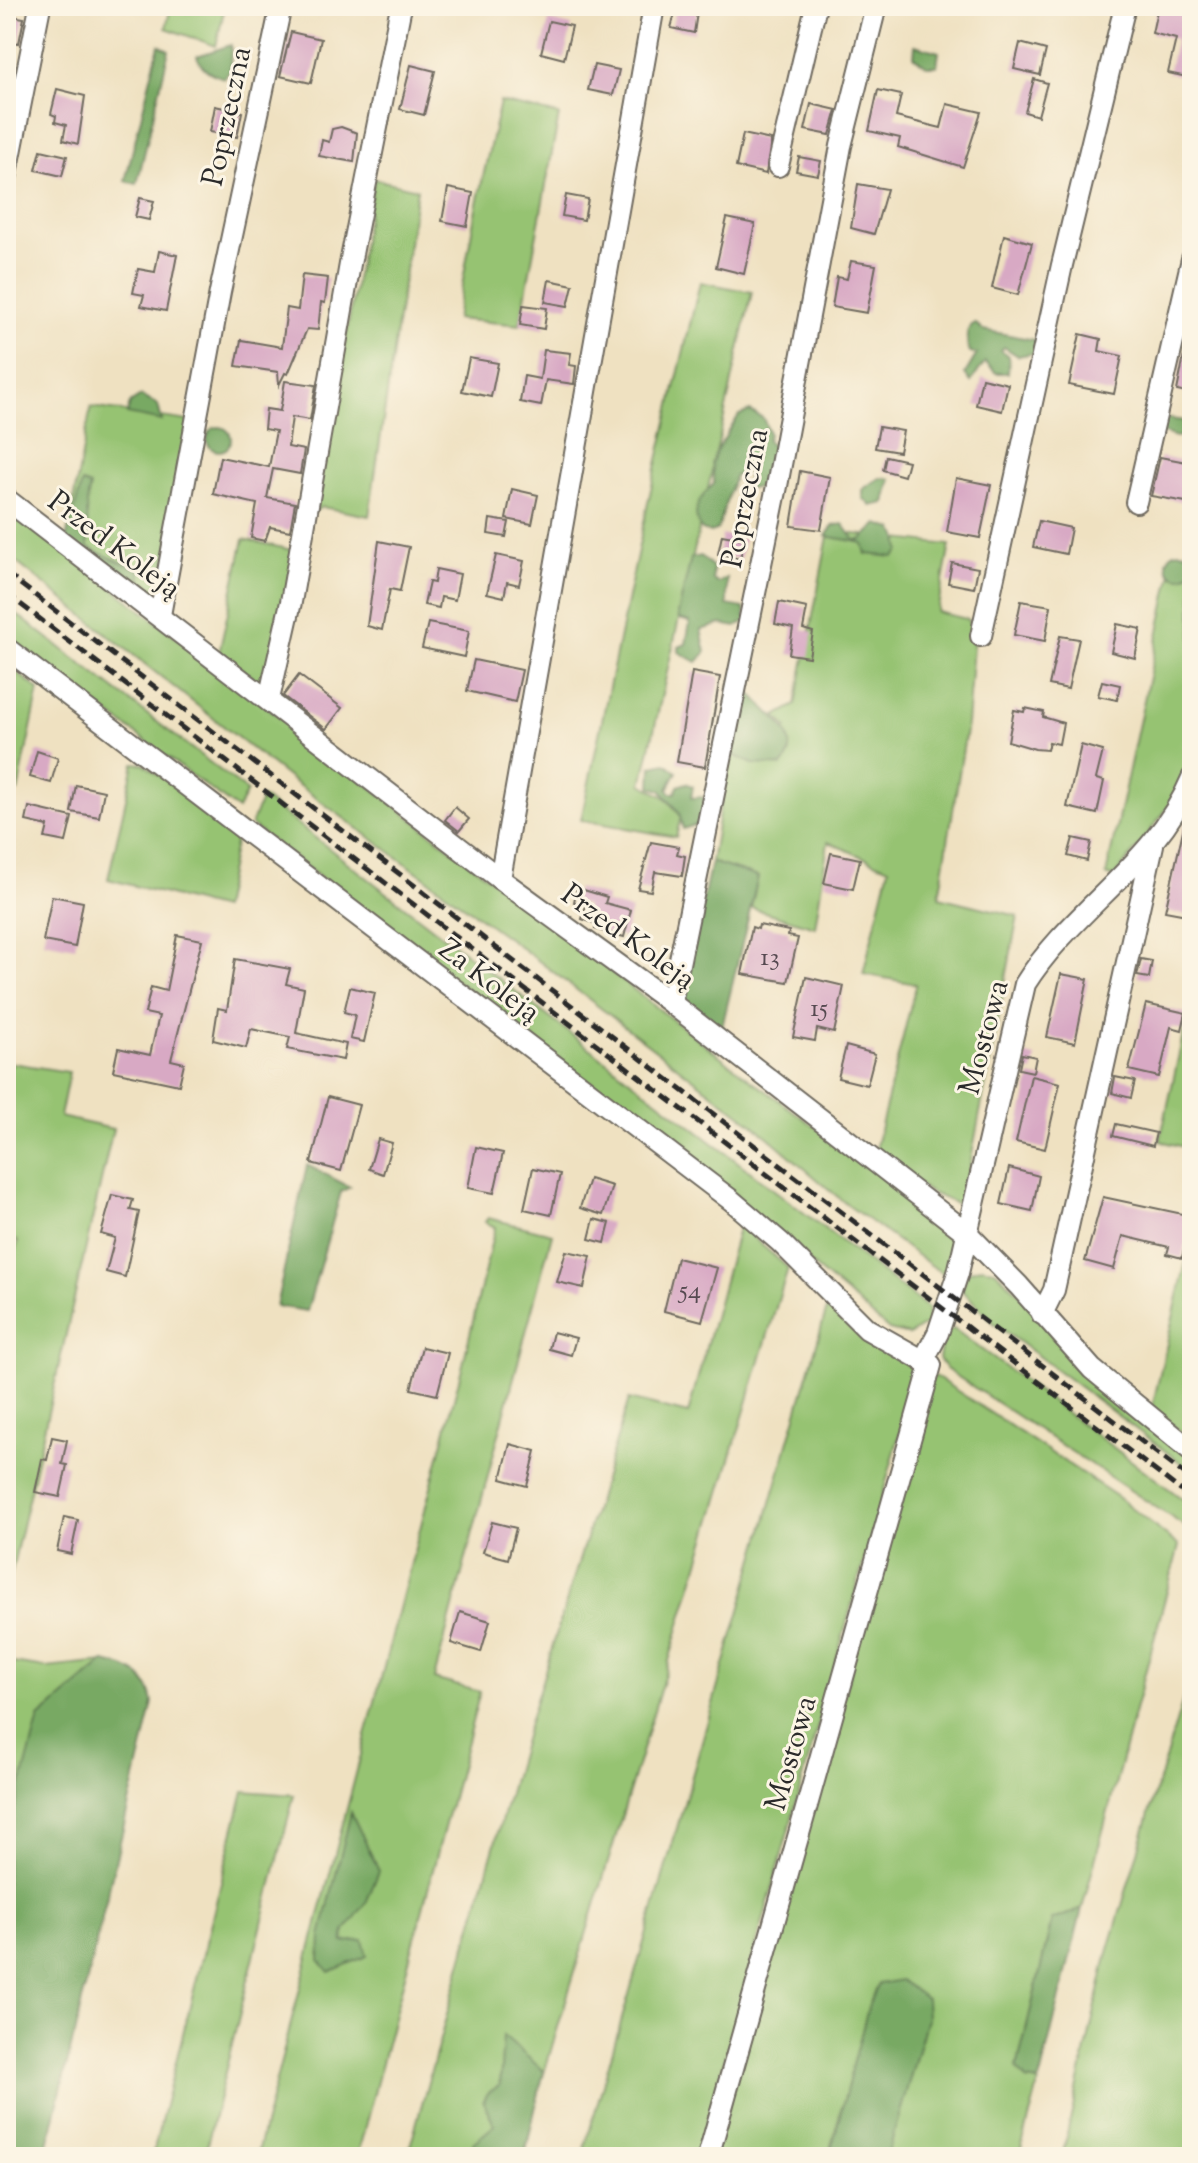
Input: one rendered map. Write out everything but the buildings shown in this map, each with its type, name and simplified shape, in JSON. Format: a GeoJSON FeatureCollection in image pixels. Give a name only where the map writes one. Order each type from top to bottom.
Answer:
{"type":"FeatureCollection","features":[{"type":"Feature","properties":{"kind":"street"},"geometry":{"type":"LineString","coordinates":[[6,178],[40,6]]}},
{"type":"Feature","properties":{"kind":"street","name":"Poprzeczna"},"geometry":{"type":"LineString","coordinates":[[160,615],[214,322],[281,6]]}},
{"type":"Feature","properties":{"kind":"street"},"geometry":{"type":"LineString","coordinates":[[269,699],[291,602],[350,264],[401,6]]}},
{"type":"Feature","properties":{"kind":"street"},"geometry":{"type":"LineString","coordinates":[[500,879],[654,6]]}},
{"type":"Feature","properties":{"kind":"street"},"geometry":{"type":"LineString","coordinates":[[778,166],[816,6]]}},
{"type":"Feature","properties":{"kind":"street","name":"Poprzeczna"},"geometry":{"type":"LineString","coordinates":[[671,1003],[777,486],[841,146],[876,6]]}},
{"type":"Feature","properties":{"kind":"street"},"geometry":{"type":"LineString","coordinates":[[981,636],[1062,265],[1125,6]]}},
{"type":"Feature","properties":{"kind":"street"},"geometry":{"type":"LineString","coordinates":[[1136,502],[1192,259]]}},
{"type":"Feature","properties":{"kind":"street","name":"Przed Koleją"},"geometry":{"type":"LineString","coordinates":[[6,499],[500,879],[671,1003],[967,1233],[1092,1369],[1192,1451]]}},
{"type":"Feature","properties":{"kind":"street","name":"Za Koleją"},"geometry":{"type":"LineString","coordinates":[[6,648],[720,1191],[780,1242],[867,1329],[927,1363]]}},
{"type":"Feature","properties":{"kind":"street","name":"Mostowa"},"geometry":{"type":"LineString","coordinates":[[708,2157],[927,1363],[967,1233],[1025,984],[1043,957],[1153,841],[1176,811],[1192,778]]}},
{"type":"Feature","properties":{"kind":"street"},"geometry":{"type":"LineString","coordinates":[[1042,1314],[1058,1269],[1153,841]]}},
{"type":"Feature","properties":{"kind":"green space"},"geometry":{"type":"Polygon","coordinates":[[[171,6],[225,6],[216,46],[166,28],[171,6]]]}},
{"type":"Feature","properties":{"kind":"green space"},"geometry":{"type":"Polygon","coordinates":[[[159,45],[169,50],[137,184],[125,181],[159,45]]]}},
{"type":"Feature","properties":{"kind":"green space"},"geometry":{"type":"Polygon","coordinates":[[[231,45],[230,70],[224,78],[208,71],[197,56],[231,45]]]}},
{"type":"Feature","properties":{"kind":"green space"},"geometry":{"type":"Polygon","coordinates":[[[915,45],[939,52],[937,66],[927,66],[914,57],[915,45]]]}},
{"type":"Feature","properties":{"kind":"green space"},"geometry":{"type":"Polygon","coordinates":[[[500,102],[559,115],[520,325],[456,319],[476,208],[500,102]]]}},
{"type":"Feature","properties":{"kind":"green space"},"geometry":{"type":"Polygon","coordinates":[[[374,179],[417,189],[369,516],[322,507],[315,511],[374,179]]]}},
{"type":"Feature","properties":{"kind":"green space"},"geometry":{"type":"Polygon","coordinates":[[[700,282],[752,292],[642,784],[666,798],[681,816],[676,837],[581,820],[649,498],[700,282]]]}},
{"type":"Feature","properties":{"kind":"green space"},"geometry":{"type":"Polygon","coordinates":[[[975,323],[983,330],[1035,340],[1035,353],[1018,356],[1004,347],[1001,351],[1009,356],[1008,373],[996,373],[985,362],[971,382],[965,374],[977,354],[970,352],[967,336],[969,328],[975,323]]]}},
{"type":"Feature","properties":{"kind":"green space"},"geometry":{"type":"Polygon","coordinates":[[[141,396],[158,405],[162,421],[127,414],[130,403],[141,396]]]}},
{"type":"Feature","properties":{"kind":"green space"},"geometry":{"type":"Polygon","coordinates":[[[91,407],[189,421],[159,605],[66,539],[91,407]]]}},
{"type":"Feature","properties":{"kind":"green space"},"geometry":{"type":"Polygon","coordinates":[[[750,411],[763,418],[769,433],[767,441],[774,447],[769,488],[748,488],[747,468],[734,477],[718,529],[710,533],[702,530],[696,511],[704,494],[714,483],[712,463],[716,452],[739,415],[750,411]]]}},
{"type":"Feature","properties":{"kind":"green space"},"geometry":{"type":"Polygon","coordinates":[[[1164,418],[1192,422],[1192,434],[1176,437],[1161,432],[1164,418]]]}},
{"type":"Feature","properties":{"kind":"green space"},"geometry":{"type":"Polygon","coordinates":[[[219,427],[227,431],[231,439],[227,447],[219,451],[211,447],[207,439],[211,431],[219,427]]]}},
{"type":"Feature","properties":{"kind":"green space"},"geometry":{"type":"Polygon","coordinates":[[[880,478],[891,479],[885,503],[871,506],[863,498],[863,489],[880,478]]]}},
{"type":"Feature","properties":{"kind":"green space"},"geometry":{"type":"Polygon","coordinates":[[[82,483],[90,486],[87,502],[88,548],[140,570],[143,596],[66,539],[82,483]]]}},
{"type":"Feature","properties":{"kind":"green space"},"geometry":{"type":"Polygon","coordinates":[[[6,506],[742,1073],[941,1220],[955,1252],[946,1276],[846,1204],[754,1125],[523,949],[290,779],[6,554],[6,506]]]}},
{"type":"Feature","properties":{"kind":"green space"},"geometry":{"type":"Polygon","coordinates":[[[843,524],[855,540],[861,540],[878,524],[893,529],[898,536],[900,551],[894,557],[866,554],[863,543],[826,536],[833,526],[843,524]]]}},
{"type":"Feature","properties":{"kind":"green space"},"geometry":{"type":"Polygon","coordinates":[[[829,531],[950,545],[937,612],[967,619],[974,633],[967,724],[939,897],[1018,916],[962,1206],[929,1192],[874,1154],[916,984],[863,974],[889,868],[828,842],[815,927],[751,908],[758,877],[711,862],[729,753],[753,764],[787,728],[776,716],[796,705],[829,531]]]}},
{"type":"Feature","properties":{"kind":"green space"},"geometry":{"type":"Polygon","coordinates":[[[244,539],[296,551],[268,679],[261,683],[219,653],[244,539]]]}},
{"type":"Feature","properties":{"kind":"green space"},"geometry":{"type":"Polygon","coordinates":[[[1180,551],[1189,555],[1193,564],[1189,573],[1180,577],[1171,573],[1167,564],[1171,555],[1180,551]]]}},
{"type":"Feature","properties":{"kind":"green space"},"geometry":{"type":"Polygon","coordinates":[[[701,556],[713,567],[713,580],[718,583],[727,578],[727,605],[744,608],[746,621],[736,627],[721,624],[701,630],[706,652],[697,662],[679,652],[679,647],[686,644],[690,622],[679,619],[678,613],[691,558],[701,556]]]}},
{"type":"Feature","properties":{"kind":"green space"},"geometry":{"type":"Polygon","coordinates":[[[1174,562],[1192,567],[1192,760],[1182,789],[1114,878],[1106,875],[1174,562]]]}},
{"type":"Feature","properties":{"kind":"green space"},"geometry":{"type":"Polygon","coordinates":[[[6,606],[247,791],[238,810],[6,637],[6,606]]]}},
{"type":"Feature","properties":{"kind":"green space"},"geometry":{"type":"Polygon","coordinates":[[[6,664],[39,690],[18,791],[6,788],[6,664]]]}},
{"type":"Feature","properties":{"kind":"green space"},"geometry":{"type":"Polygon","coordinates":[[[743,690],[754,696],[787,733],[790,748],[782,766],[753,764],[729,753],[743,690]]]}},
{"type":"Feature","properties":{"kind":"green space"},"geometry":{"type":"Polygon","coordinates":[[[134,763],[144,764],[237,833],[222,909],[108,879],[134,763]]]}},
{"type":"Feature","properties":{"kind":"green space"},"geometry":{"type":"Polygon","coordinates":[[[666,763],[677,772],[668,789],[671,793],[676,793],[678,786],[686,783],[693,786],[691,798],[704,797],[702,823],[683,829],[679,812],[661,790],[651,787],[652,766],[666,763]]]}},
{"type":"Feature","properties":{"kind":"green space"},"geometry":{"type":"Polygon","coordinates":[[[262,797],[928,1308],[928,1323],[909,1335],[889,1330],[661,1136],[251,825],[262,797]]]}},
{"type":"Feature","properties":{"kind":"green space"},"geometry":{"type":"Polygon","coordinates":[[[711,862],[758,877],[721,1031],[681,1002],[711,862]]]}},
{"type":"Feature","properties":{"kind":"green space"},"geometry":{"type":"Polygon","coordinates":[[[1192,994],[1192,1149],[1160,1141],[1192,994]]]}},
{"type":"Feature","properties":{"kind":"green space"},"geometry":{"type":"Polygon","coordinates":[[[6,1062],[69,1072],[60,1117],[113,1129],[6,1596],[6,1287],[18,1241],[6,1238],[6,1062]]]}},
{"type":"Feature","properties":{"kind":"green space"},"geometry":{"type":"Polygon","coordinates":[[[307,1165],[350,1187],[341,1192],[307,1311],[276,1306],[307,1165]]]}},
{"type":"Feature","properties":{"kind":"green space"},"geometry":{"type":"Polygon","coordinates":[[[488,1218],[552,1234],[434,1679],[480,1692],[357,2157],[256,2157],[463,1364],[495,1227],[485,1222],[488,1218]]]}},
{"type":"Feature","properties":{"kind":"green space"},"geometry":{"type":"Polygon","coordinates":[[[739,1225],[788,1268],[538,2093],[525,2157],[407,2157],[527,1729],[629,1399],[688,1414],[739,1225]]]}},
{"type":"Feature","properties":{"kind":"green space"},"geometry":{"type":"Polygon","coordinates":[[[1192,1236],[1192,1431],[1190,1440],[1152,1408],[1192,1236]]]}},
{"type":"Feature","properties":{"kind":"green space"},"geometry":{"type":"Polygon","coordinates":[[[982,1267],[995,1270],[1192,1458],[1192,1471],[995,1324],[962,1290],[967,1272],[982,1267]]]}},
{"type":"Feature","properties":{"kind":"green space"},"geometry":{"type":"Polygon","coordinates":[[[828,1305],[917,1372],[697,2157],[582,2157],[828,1305]]]}},
{"type":"Feature","properties":{"kind":"green space"},"geometry":{"type":"Polygon","coordinates":[[[954,1329],[1192,1506],[1192,1531],[946,1369],[939,1359],[943,1333],[954,1329]]]}},
{"type":"Feature","properties":{"kind":"green space"},"geometry":{"type":"Polygon","coordinates":[[[933,1375],[1118,1497],[1179,1546],[1082,1909],[1052,1920],[1017,2068],[1026,2080],[1039,2082],[1019,2157],[887,2157],[927,2019],[841,2110],[828,2157],[714,2157],[933,1375]]]}},
{"type":"Feature","properties":{"kind":"green space"},"geometry":{"type":"Polygon","coordinates":[[[6,1662],[46,1668],[104,1662],[39,1718],[6,1848],[6,1662]]]}},
{"type":"Feature","properties":{"kind":"green space"},"geometry":{"type":"Polygon","coordinates":[[[104,1662],[122,1666],[143,1679],[153,1703],[45,2157],[6,2157],[6,1841],[39,1718],[104,1662]]]}},
{"type":"Feature","properties":{"kind":"green space"},"geometry":{"type":"Polygon","coordinates":[[[1192,1669],[1192,2157],[1062,2157],[1107,1956],[1192,1669]]]}},
{"type":"Feature","properties":{"kind":"green space"},"geometry":{"type":"Polygon","coordinates":[[[244,1791],[294,1795],[204,2157],[152,2157],[244,1791]]]}},
{"type":"Feature","properties":{"kind":"green space"},"geometry":{"type":"Polygon","coordinates":[[[351,1812],[379,1871],[366,1903],[345,1931],[343,1942],[363,1940],[367,1956],[329,1972],[320,1961],[321,1936],[351,1812]]]}},
{"type":"Feature","properties":{"kind":"green space"},"geometry":{"type":"Polygon","coordinates":[[[1082,1909],[1039,2082],[1026,2080],[1017,2068],[1052,1920],[1082,1909]]]}},
{"type":"Feature","properties":{"kind":"green space"},"geometry":{"type":"Polygon","coordinates":[[[901,1980],[926,1999],[927,2019],[887,2157],[829,2157],[869,2004],[879,1984],[901,1980]]]}},
{"type":"Feature","properties":{"kind":"green space"},"geometry":{"type":"Polygon","coordinates":[[[503,2036],[544,2071],[524,2157],[471,2157],[474,2142],[495,2125],[483,2102],[488,2093],[500,2085],[503,2036]]]}},
{"type":"Feature","properties":{"kind":"railway"},"geometry":{"type":"LineString","coordinates":[[6,573],[1192,1480]]}},
{"type":"Feature","properties":{"kind":"railway"},"geometry":{"type":"LineString","coordinates":[[6,593],[1192,1499]]}}]}
